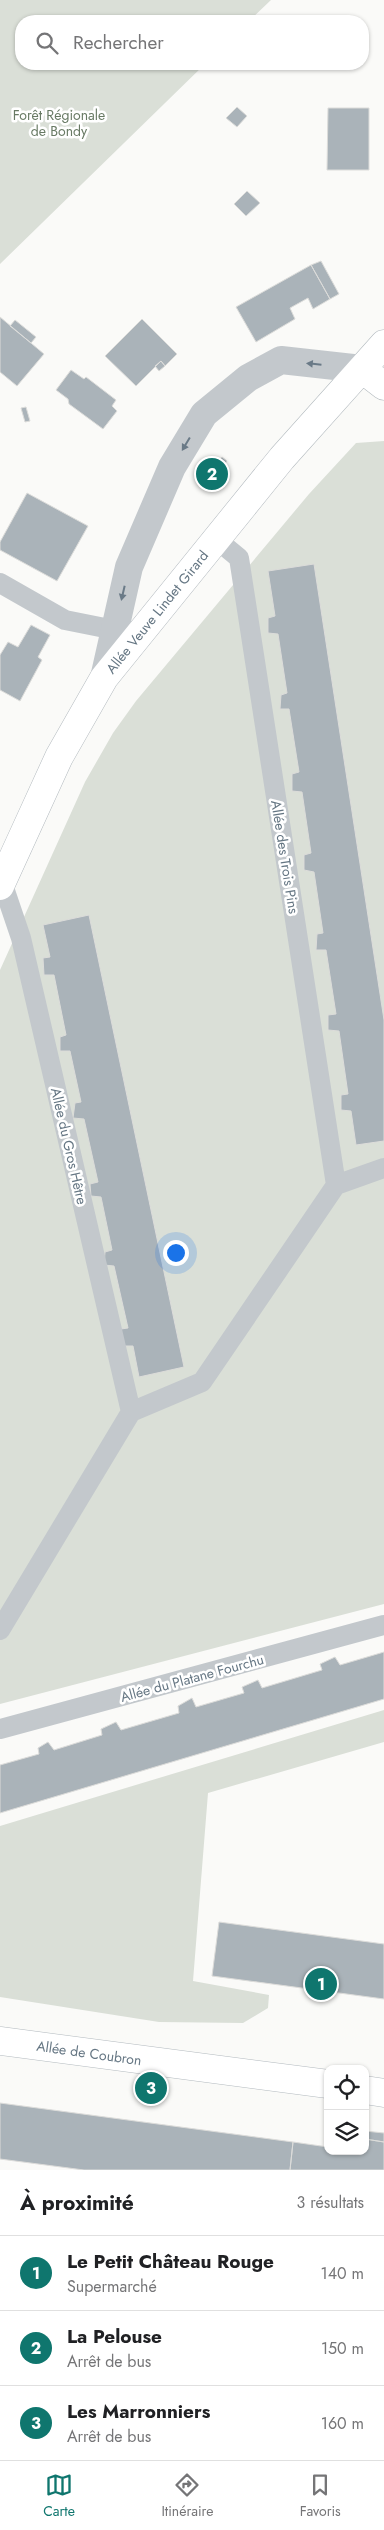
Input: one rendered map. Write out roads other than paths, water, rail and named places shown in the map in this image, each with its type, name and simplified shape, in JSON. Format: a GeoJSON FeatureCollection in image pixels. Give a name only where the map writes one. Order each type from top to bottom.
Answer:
{"type":"FeatureCollection","features":[{"type":"Feature","properties":{"kind":"street","name":"Allée Veuve Lindet Girard"},"geometry":{"type":"LineString","coordinates":[[1,884],[59,757],[104,678],[282,458],[384,344]]}},
{"type":"Feature","properties":{"kind":"street"},"geometry":{"type":"LineString","coordinates":[[104,678],[129,567],[172,467],[204,414],[248,378],[281,360],[362,369],[384,386]]}},
{"type":"Feature","properties":{"kind":"street","name":"Allée de Coubron"},"geometry":{"type":"LineString","coordinates":[[0,2041],[324,2083]]}},
{"type":"Feature","properties":{"kind":"street"},"geometry":{"type":"LineString","coordinates":[[369,2091],[384,2093]]}},
{"type":"Feature","properties":{"kind":"lane","name":"Allée des Trois Pins"},"geometry":{"type":"LineString","coordinates":[[216,539],[239,558],[336,1185]]}},
{"type":"Feature","properties":{"kind":"lane"},"geometry":{"type":"LineString","coordinates":[[0,584],[65,620],[115,630]]}},
{"type":"Feature","properties":{"kind":"lane","name":"Allée du Gros Hêtre"},"geometry":{"type":"LineString","coordinates":[[1,884],[20,938],[131,1412]]}},
{"type":"Feature","properties":{"kind":"lane"},"geometry":{"type":"LineString","coordinates":[[0,1630],[131,1412],[202,1382],[336,1185],[384,1168]]}},
{"type":"Feature","properties":{"kind":"lane","name":"Allée du Platane Fourchu"},"geometry":{"type":"LineString","coordinates":[[0,1729],[384,1625]]}},
{"type":"Feature","properties":{"kind":"place","name":"La Pelouse"},"geometry":{"type":"Point","coordinates":[212,474]}},
{"type":"Feature","properties":{"kind":"place","name":"Le Petit Château Rouge"},"geometry":{"type":"Point","coordinates":[321,1984]}},
{"type":"Feature","properties":{"kind":"place","name":"Les Marronniers"},"geometry":{"type":"Point","coordinates":[151,2088]}},
{"type":"Feature","properties":{"kind":"park label","name":"Forêt Régionale de Bondy"},"geometry":{"type":"Point","coordinates":[59,124]}}]}
